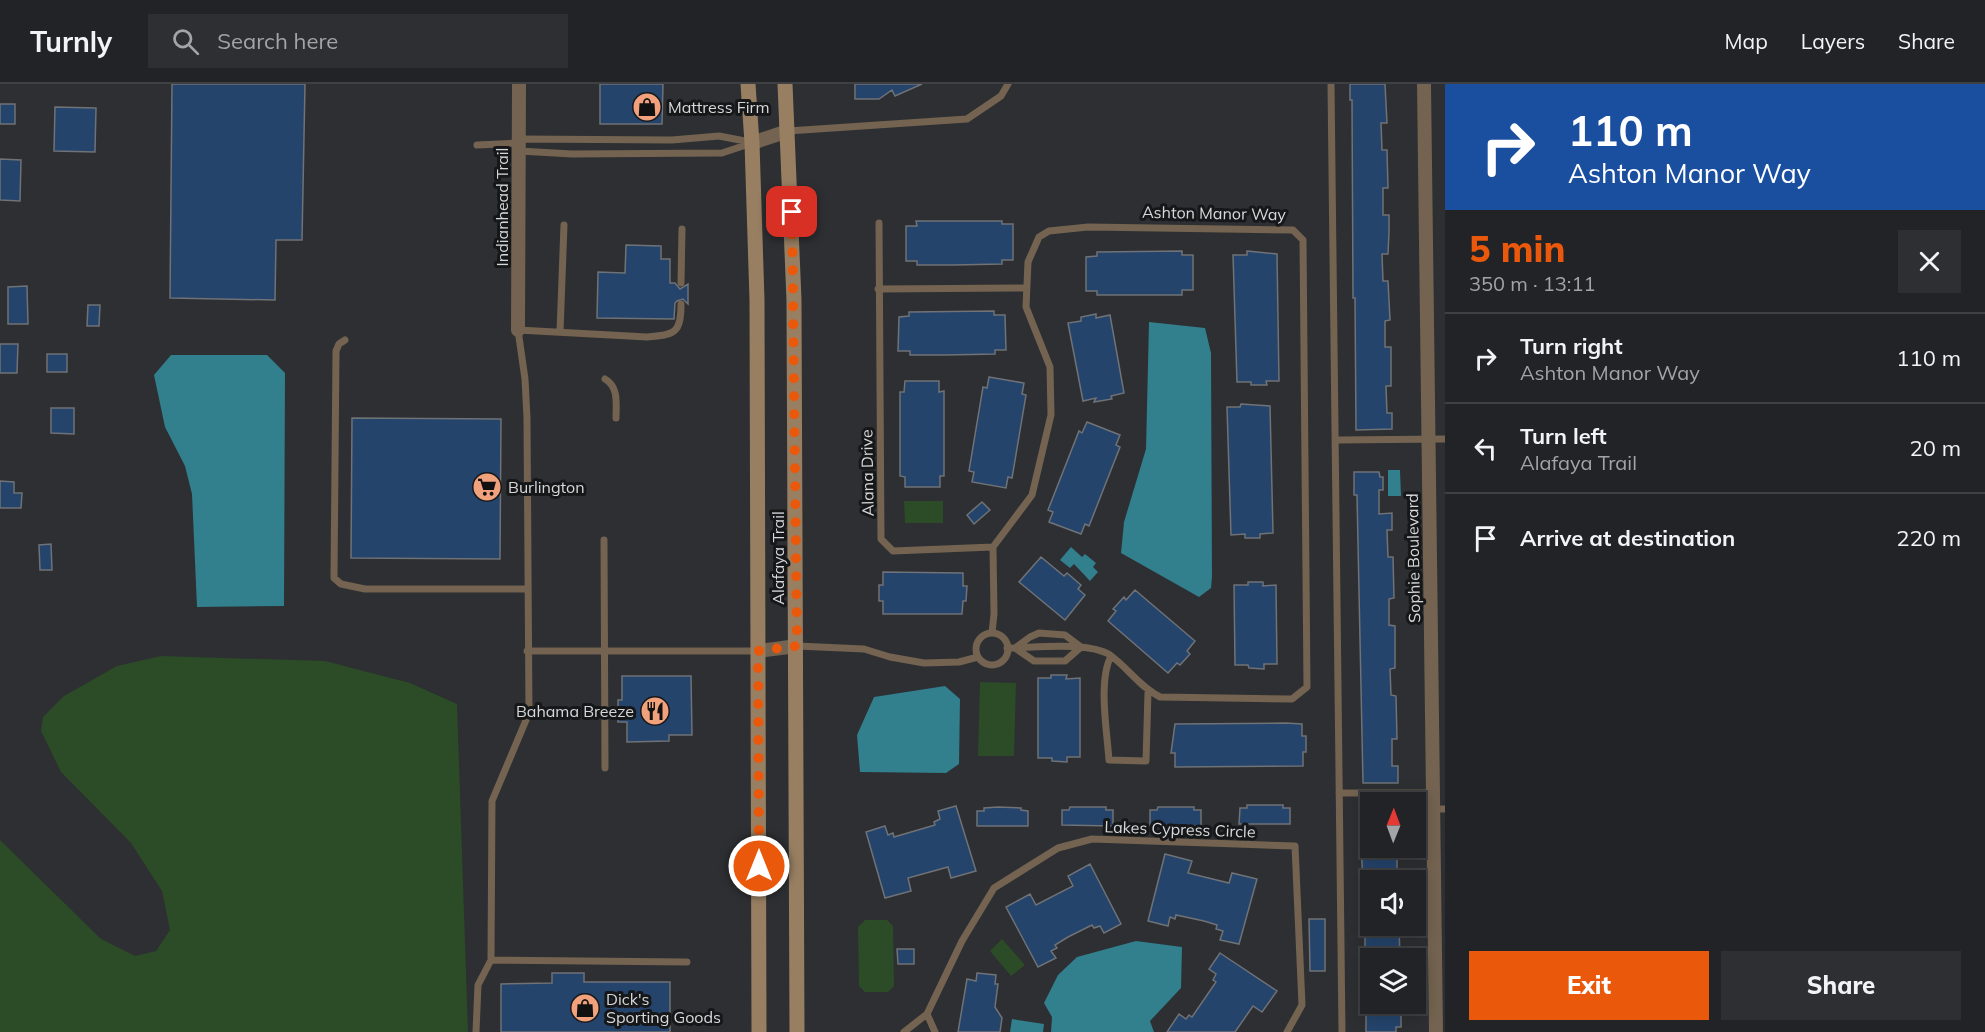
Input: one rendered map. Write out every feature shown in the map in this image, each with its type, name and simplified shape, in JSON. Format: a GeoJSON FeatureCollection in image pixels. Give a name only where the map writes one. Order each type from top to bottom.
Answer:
{"type":"FeatureCollection","features":[{"type":"Feature","properties":{"kind":"main road","name":"Alafaya Trail"},"geometry":{"type":"LineString","coordinates":[[748,84],[753,143],[757,300],[759,1032]]}},
{"type":"Feature","properties":{"kind":"main road","name":"Alafaya Trail"},"geometry":{"type":"LineString","coordinates":[[785,84],[794,300],[797,1032]]}},
{"type":"Feature","properties":{"kind":"street","name":"Indianhead Trail"},"geometry":{"type":"LineString","coordinates":[[518,330],[519,84]]}},
{"type":"Feature","properties":{"kind":"street","name":"Sophie Boulevard"},"geometry":{"type":"LineString","coordinates":[[1424,84],[1432,793],[1439,809],[1436,1032]]}},
{"type":"Feature","properties":{"kind":"street"},"geometry":{"type":"LineString","coordinates":[[753,143],[788,131]]}},
{"type":"Feature","properties":{"kind":"street"},"geometry":{"type":"LineString","coordinates":[[758,651],[797,646]]}},
{"type":"Feature","properties":{"kind":"lane"},"geometry":{"type":"LineString","coordinates":[[788,131],[967,119],[1001,96],[1008,84]]}},
{"type":"Feature","properties":{"kind":"lane"},"geometry":{"type":"LineString","coordinates":[[1331,84],[1342,1032]]}},
{"type":"Feature","properties":{"kind":"lane"},"geometry":{"type":"LineString","coordinates":[[477,145],[672,140],[719,136],[753,143]]}},
{"type":"Feature","properties":{"kind":"lane"},"geometry":{"type":"LineString","coordinates":[[519,144],[572,154],[722,153],[753,143]]}},
{"type":"Feature","properties":{"kind":"lane","name":"Alana Drive"},"geometry":{"type":"LineString","coordinates":[[879,223],[881,539],[893,551],[993,547]]}},
{"type":"Feature","properties":{"kind":"lane"},"geometry":{"type":"LineString","coordinates":[[560,332],[564,225]]}},
{"type":"Feature","properties":{"kind":"lane","name":"Ashton Manor Way"},"geometry":{"type":"LineString","coordinates":[[993,547],[1032,495],[1051,415],[1050,367],[1026,307],[1028,262],[1039,237],[1049,231],[1088,227],[1293,230],[1303,240],[1307,687],[1292,699],[1181,699],[1160,697],[1148,692]]}},
{"type":"Feature","properties":{"kind":"lane"},"geometry":{"type":"LineString","coordinates":[[681,283],[682,229]]}},
{"type":"Feature","properties":{"kind":"lane"},"geometry":{"type":"LineString","coordinates":[[878,289],[1026,288]]}},
{"type":"Feature","properties":{"kind":"lane"},"geometry":{"type":"LineString","coordinates":[[477,1032],[478,985],[491,960],[492,801],[529,713],[527,418],[525,379],[518,330],[647,337],[667,336],[674,333],[679,326],[681,304]]}},
{"type":"Feature","properties":{"kind":"lane"},"geometry":{"type":"LineString","coordinates":[[345,340],[339,344],[336,351],[334,578],[341,584],[365,589],[527,589]]}},
{"type":"Feature","properties":{"kind":"lane"},"geometry":{"type":"LineString","coordinates":[[605,379],[612,382],[615,389],[616,418]]}},
{"type":"Feature","properties":{"kind":"lane"},"geometry":{"type":"LineString","coordinates":[[1336,440],[1445,439]]}},
{"type":"Feature","properties":{"kind":"lane"},"geometry":{"type":"LineString","coordinates":[[604,540],[605,768]]}},
{"type":"Feature","properties":{"kind":"lane"},"geometry":{"type":"LineString","coordinates":[[992,633],[993,547]]}},
{"type":"Feature","properties":{"kind":"lane"},"geometry":{"type":"LineString","coordinates":[[1081,647],[1065,635],[1039,633],[1011,648],[1003,659],[995,664],[984,663],[978,657],[976,650],[979,640],[992,633],[1002,637],[1011,648],[1034,661],[1065,661],[1081,647]]}},
{"type":"Feature","properties":{"kind":"lane"},"geometry":{"type":"LineString","coordinates":[[797,646],[864,649],[890,657],[924,663],[959,662],[978,657]]}},
{"type":"Feature","properties":{"kind":"lane"},"geometry":{"type":"LineString","coordinates":[[1011,648],[1081,647],[1100,650],[1111,656],[1148,692],[1146,761],[1109,760],[1105,688],[1106,665],[1111,656]]}},
{"type":"Feature","properties":{"kind":"lane"},"geometry":{"type":"LineString","coordinates":[[527,651],[758,651]]}},
{"type":"Feature","properties":{"kind":"lane"},"geometry":{"type":"LineString","coordinates":[[1339,793],[1432,793]]}},
{"type":"Feature","properties":{"kind":"lane","name":"Lakes Cypress Circle"},"geometry":{"type":"LineString","coordinates":[[904,1032],[927,1014],[962,941],[994,888],[1059,848],[1092,839],[1295,846],[1302,1005],[1287,1032]]}},
{"type":"Feature","properties":{"kind":"lane"},"geometry":{"type":"LineString","coordinates":[[491,960],[687,962]]}},
{"type":"Feature","properties":{"kind":"lane"},"geometry":{"type":"LineString","coordinates":[[927,1014],[935,1032]]}},
{"type":"Feature","properties":{"kind":"green space"},"geometry":{"type":"Polygon","coordinates":[[[904,501],[943,501],[943,523],[905,523],[904,501]]]}},
{"type":"Feature","properties":{"kind":"green space"},"geometry":{"type":"Polygon","coordinates":[[[161,656],[325,661],[410,683],[457,704],[468,1032],[0,1032],[0,840],[101,939],[135,956],[156,951],[170,930],[162,891],[131,843],[61,772],[41,731],[43,717],[64,696],[117,666],[161,656]]]}},
{"type":"Feature","properties":{"kind":"green space"},"geometry":{"type":"Polygon","coordinates":[[[980,682],[1016,683],[1014,756],[978,756],[980,682]]]}},
{"type":"Feature","properties":{"kind":"green space"},"geometry":{"type":"Polygon","coordinates":[[[865,920],[887,920],[893,926],[894,986],[888,992],[865,992],[859,986],[858,927],[865,920]]]}},
{"type":"Feature","properties":{"kind":"green space"},"geometry":{"type":"Polygon","coordinates":[[[1002,939],[1025,965],[1011,976],[990,951],[1002,939]]]}},
{"type":"Feature","properties":{"kind":"water"},"geometry":{"type":"Polygon","coordinates":[[[1149,322],[1205,328],[1211,353],[1212,577],[1211,588],[1199,597],[1121,553],[1124,522],[1146,449],[1149,322]]]}},
{"type":"Feature","properties":{"kind":"water"},"geometry":{"type":"Polygon","coordinates":[[[171,355],[267,355],[285,373],[284,606],[197,607],[192,494],[185,466],[165,427],[154,375],[171,355]]]}},
{"type":"Feature","properties":{"kind":"water"},"geometry":{"type":"Polygon","coordinates":[[[1388,470],[1400,470],[1401,496],[1388,496],[1388,470]]]}},
{"type":"Feature","properties":{"kind":"water"},"geometry":{"type":"Polygon","coordinates":[[[1071,547],[1082,557],[1085,554],[1096,563],[1093,567],[1098,572],[1090,581],[1074,564],[1070,568],[1060,560],[1071,547]]]}},
{"type":"Feature","properties":{"kind":"water"},"geometry":{"type":"Polygon","coordinates":[[[945,686],[960,699],[959,764],[946,773],[860,772],[857,735],[874,697],[945,686]]]}},
{"type":"Feature","properties":{"kind":"water"},"geometry":{"type":"Polygon","coordinates":[[[1136,941],[1182,947],[1181,988],[1150,1021],[1154,1032],[1051,1032],[1052,1017],[1044,1003],[1058,975],[1077,957],[1136,941]]]}},
{"type":"Feature","properties":{"kind":"water"},"geometry":{"type":"Polygon","coordinates":[[[1012,1019],[1044,1024],[1043,1032],[1010,1032],[1012,1019]]]}},
{"type":"Feature","properties":{"kind":"building"},"geometry":{"type":"Polygon","coordinates":[[[172,84],[305,84],[302,240],[276,240],[275,300],[170,298],[172,84]]]}},
{"type":"Feature","properties":{"kind":"building"},"geometry":{"type":"Polygon","coordinates":[[[600,84],[663,84],[662,124],[600,124],[600,84]]]}},
{"type":"Feature","properties":{"kind":"building"},"geometry":{"type":"Polygon","coordinates":[[[855,84],[922,84],[895,96],[892,90],[879,99],[855,99],[855,84]]]}},
{"type":"Feature","properties":{"kind":"building"},"geometry":{"type":"Polygon","coordinates":[[[1350,84],[1385,84],[1387,123],[1381,123],[1382,150],[1387,150],[1388,188],[1383,188],[1383,215],[1389,215],[1389,232],[1388,254],[1382,254],[1383,281],[1388,281],[1390,320],[1385,321],[1385,347],[1391,347],[1391,386],[1386,386],[1387,413],[1392,413],[1392,429],[1356,430],[1350,84]]]}},
{"type":"Feature","properties":{"kind":"building"},"geometry":{"type":"Polygon","coordinates":[[[0,104],[15,104],[15,124],[0,124],[0,104]]]}},
{"type":"Feature","properties":{"kind":"building"},"geometry":{"type":"Polygon","coordinates":[[[55,107],[96,108],[95,152],[54,151],[55,107]]]}},
{"type":"Feature","properties":{"kind":"building"},"geometry":{"type":"Polygon","coordinates":[[[0,159],[21,160],[20,201],[0,200],[0,159]]]}},
{"type":"Feature","properties":{"kind":"building"},"geometry":{"type":"Polygon","coordinates":[[[916,221],[1002,221],[1002,224],[1013,224],[1013,260],[1002,260],[1002,264],[953,265],[917,265],[917,261],[906,261],[906,226],[917,226],[916,221]]]}},
{"type":"Feature","properties":{"kind":"building"},"geometry":{"type":"Polygon","coordinates":[[[626,245],[661,246],[661,259],[670,259],[670,283],[675,283],[680,289],[688,284],[688,304],[683,299],[675,303],[674,319],[597,318],[598,272],[625,273],[626,245]]]}},
{"type":"Feature","properties":{"kind":"building"},"geometry":{"type":"Polygon","coordinates":[[[1182,251],[1182,255],[1193,255],[1193,290],[1182,290],[1182,295],[1097,295],[1097,291],[1086,291],[1086,257],[1097,256],[1097,252],[1182,251]]]}},
{"type":"Feature","properties":{"kind":"building"},"geometry":{"type":"Polygon","coordinates":[[[1247,251],[1277,254],[1279,381],[1266,381],[1267,385],[1237,382],[1233,255],[1247,255],[1247,251]]]}},
{"type":"Feature","properties":{"kind":"building"},"geometry":{"type":"Polygon","coordinates":[[[27,286],[28,324],[8,324],[8,287],[27,286]]]}},
{"type":"Feature","properties":{"kind":"building"},"geometry":{"type":"Polygon","coordinates":[[[88,305],[100,305],[99,326],[87,326],[88,305]]]}},
{"type":"Feature","properties":{"kind":"building"},"geometry":{"type":"Polygon","coordinates":[[[994,311],[994,315],[1005,315],[1006,350],[995,350],[995,354],[946,355],[910,355],[910,351],[898,351],[899,317],[909,316],[909,312],[994,311]]]}},
{"type":"Feature","properties":{"kind":"building"},"geometry":{"type":"Polygon","coordinates":[[[1096,314],[1096,318],[1110,315],[1124,393],[1111,396],[1112,399],[1094,402],[1096,398],[1083,401],[1068,323],[1081,321],[1081,317],[1096,314]]]}},
{"type":"Feature","properties":{"kind":"building"},"geometry":{"type":"Polygon","coordinates":[[[0,344],[18,344],[17,373],[0,373],[0,344]]]}},
{"type":"Feature","properties":{"kind":"building"},"geometry":{"type":"Polygon","coordinates":[[[47,354],[67,354],[67,372],[47,372],[47,354]]]}},
{"type":"Feature","properties":{"kind":"building"},"geometry":{"type":"Polygon","coordinates":[[[989,377],[1024,383],[1022,394],[1026,395],[1012,478],[1008,477],[1006,488],[972,482],[974,472],[969,471],[983,387],[987,388],[989,377]]]}},
{"type":"Feature","properties":{"kind":"building"},"geometry":{"type":"Polygon","coordinates":[[[905,381],[939,381],[939,392],[944,391],[944,476],[940,476],[940,487],[905,487],[905,477],[900,476],[900,392],[904,392],[905,381]]]}},
{"type":"Feature","properties":{"kind":"building"},"geometry":{"type":"Polygon","coordinates":[[[1241,404],[1270,406],[1273,533],[1260,534],[1260,538],[1245,538],[1245,534],[1231,535],[1227,407],[1240,407],[1241,404]]]}},
{"type":"Feature","properties":{"kind":"building"},"geometry":{"type":"Polygon","coordinates":[[[51,408],[74,408],[74,434],[51,433],[51,408]]]}},
{"type":"Feature","properties":{"kind":"building"},"geometry":{"type":"Polygon","coordinates":[[[352,418],[501,419],[500,559],[351,558],[352,418]]]}},
{"type":"Feature","properties":{"kind":"building"},"geometry":{"type":"Polygon","coordinates":[[[1087,422],[1120,435],[1116,445],[1120,447],[1089,526],[1085,524],[1081,534],[1049,522],[1053,512],[1048,510],[1079,431],[1082,433],[1087,422]]]}},
{"type":"Feature","properties":{"kind":"building"},"geometry":{"type":"Polygon","coordinates":[[[1354,472],[1379,472],[1380,477],[1383,477],[1383,490],[1379,490],[1379,514],[1392,513],[1392,530],[1387,530],[1388,557],[1393,557],[1394,598],[1389,599],[1389,625],[1395,626],[1395,668],[1390,669],[1391,695],[1396,696],[1397,739],[1392,739],[1392,766],[1398,766],[1398,783],[1363,783],[1357,495],[1354,495],[1354,472]]]}},
{"type":"Feature","properties":{"kind":"building"},"geometry":{"type":"Polygon","coordinates":[[[0,481],[14,482],[14,493],[22,493],[21,508],[0,508],[0,481]]]}},
{"type":"Feature","properties":{"kind":"building"},"geometry":{"type":"Polygon","coordinates":[[[982,502],[990,510],[974,524],[967,515],[982,502]]]}},
{"type":"Feature","properties":{"kind":"building"},"geometry":{"type":"Polygon","coordinates":[[[51,544],[52,570],[40,570],[39,545],[51,544]]]}},
{"type":"Feature","properties":{"kind":"building"},"geometry":{"type":"Polygon","coordinates":[[[1041,557],[1064,576],[1067,573],[1081,585],[1078,589],[1085,595],[1065,620],[1019,582],[1041,557]]]}},
{"type":"Feature","properties":{"kind":"building"},"geometry":{"type":"Polygon","coordinates":[[[883,572],[963,573],[963,586],[967,586],[962,614],[883,614],[883,601],[879,601],[879,585],[883,585],[883,572]]]}},
{"type":"Feature","properties":{"kind":"building"},"geometry":{"type":"Polygon","coordinates":[[[1248,582],[1263,582],[1263,586],[1276,585],[1277,664],[1264,664],[1264,669],[1235,665],[1234,585],[1248,585],[1248,582]]]}},
{"type":"Feature","properties":{"kind":"building"},"geometry":{"type":"Polygon","coordinates":[[[1135,590],[1195,641],[1187,651],[1190,654],[1168,673],[1108,621],[1116,611],[1113,609],[1124,597],[1126,600],[1135,590]]]}},
{"type":"Feature","properties":{"kind":"building"},"geometry":{"type":"Polygon","coordinates":[[[1051,675],[1067,675],[1066,679],[1080,678],[1080,757],[1067,757],[1067,762],[1052,761],[1052,758],[1038,758],[1038,678],[1051,678],[1051,675]]]}},
{"type":"Feature","properties":{"kind":"building","name":"Bahama Breeze"},"geometry":{"type":"Polygon","coordinates":[[[622,676],[691,676],[692,735],[669,735],[669,741],[627,742],[627,722],[618,722],[618,700],[622,700],[622,676]]]}},
{"type":"Feature","properties":{"kind":"building"},"geometry":{"type":"Polygon","coordinates":[[[1175,724],[1302,724],[1302,736],[1306,736],[1303,766],[1175,767],[1175,753],[1171,753],[1175,724]]]}},
{"type":"Feature","properties":{"kind":"building"},"geometry":{"type":"Polygon","coordinates":[[[1247,805],[1283,805],[1283,808],[1290,808],[1290,824],[1239,824],[1240,808],[1247,808],[1247,805]]]}},
{"type":"Feature","properties":{"kind":"building"},"geometry":{"type":"Polygon","coordinates":[[[956,806],[976,871],[951,878],[948,867],[908,878],[911,891],[885,898],[866,832],[885,826],[888,835],[893,833],[894,837],[935,825],[934,822],[940,819],[938,811],[956,806]]]}},
{"type":"Feature","properties":{"kind":"building"},"geometry":{"type":"Polygon","coordinates":[[[998,807],[1021,808],[1021,810],[1028,811],[1028,826],[977,826],[977,811],[998,807]]]}},
{"type":"Feature","properties":{"kind":"building"},"geometry":{"type":"Polygon","coordinates":[[[1070,807],[1106,807],[1106,810],[1113,810],[1113,826],[1062,825],[1062,810],[1069,810],[1070,807]]]}},
{"type":"Feature","properties":{"kind":"building"},"geometry":{"type":"Polygon","coordinates":[[[1158,807],[1194,807],[1194,810],[1201,810],[1201,826],[1150,826],[1150,810],[1157,810],[1158,807]]]}},
{"type":"Feature","properties":{"kind":"building"},"geometry":{"type":"Polygon","coordinates":[[[1165,854],[1192,861],[1188,873],[1229,883],[1232,873],[1257,879],[1239,944],[1220,940],[1223,931],[1216,929],[1217,925],[1204,921],[1176,915],[1175,919],[1170,917],[1168,926],[1148,921],[1165,854]]]}},
{"type":"Feature","properties":{"kind":"building"},"geometry":{"type":"Polygon","coordinates":[[[1362,858],[1397,858],[1397,870],[1362,870],[1362,858]]]}},
{"type":"Feature","properties":{"kind":"building"},"geometry":{"type":"Polygon","coordinates":[[[1090,864],[1121,924],[1104,933],[1100,926],[1094,928],[1092,925],[1068,937],[1055,945],[1057,948],[1051,951],[1056,958],[1038,967],[1006,907],[1030,894],[1036,905],[1073,886],[1068,876],[1090,864]]]}},
{"type":"Feature","properties":{"kind":"building"},"geometry":{"type":"Polygon","coordinates":[[[1309,919],[1325,919],[1325,971],[1310,971],[1309,919]]]}},
{"type":"Feature","properties":{"kind":"building"},"geometry":{"type":"Polygon","coordinates":[[[1365,936],[1399,936],[1400,948],[1365,948],[1365,936]]]}},
{"type":"Feature","properties":{"kind":"building"},"geometry":{"type":"Polygon","coordinates":[[[897,949],[914,949],[914,964],[898,964],[897,949]]]}},
{"type":"Feature","properties":{"kind":"building"},"geometry":{"type":"Polygon","coordinates":[[[1220,953],[1277,991],[1262,1012],[1253,1006],[1235,1032],[1167,1032],[1179,1014],[1186,1019],[1189,1015],[1192,1017],[1216,982],[1213,980],[1216,974],[1209,969],[1220,953]]]}},
{"type":"Feature","properties":{"kind":"building","name":"Dick's Sporting Goods"},"geometry":{"type":"Polygon","coordinates":[[[552,973],[584,973],[584,982],[670,982],[670,1032],[501,1032],[501,984],[552,983],[552,973]]]}},
{"type":"Feature","properties":{"kind":"building"},"geometry":{"type":"Polygon","coordinates":[[[977,973],[996,975],[995,984],[998,984],[995,1007],[1002,1018],[1000,1032],[958,1032],[967,979],[976,981],[977,973]]]}},
{"type":"Feature","properties":{"kind":"building"},"geometry":{"type":"Polygon","coordinates":[[[1366,1014],[1401,1014],[1401,1027],[1396,1027],[1396,1032],[1366,1032],[1366,1014]]]}},
{"type":"Feature","properties":{"kind":"place","name":"Mattress Firm"},"geometry":{"type":"Point","coordinates":[647,107]}},
{"type":"Feature","properties":{"kind":"place","name":"Burlington"},"geometry":{"type":"Point","coordinates":[487,487]}},
{"type":"Feature","properties":{"kind":"place","name":"Bahama Breeze"},"geometry":{"type":"Point","coordinates":[655,711]}},
{"type":"Feature","properties":{"kind":"place","name":"Dick's Sporting Goods"},"geometry":{"type":"Point","coordinates":[585,1008]}},
{"type":"Feature","properties":{"kind":"route"},"geometry":{"type":"LineString","coordinates":[[759,866],[758,651],[797,646],[792,212]]}}]}
